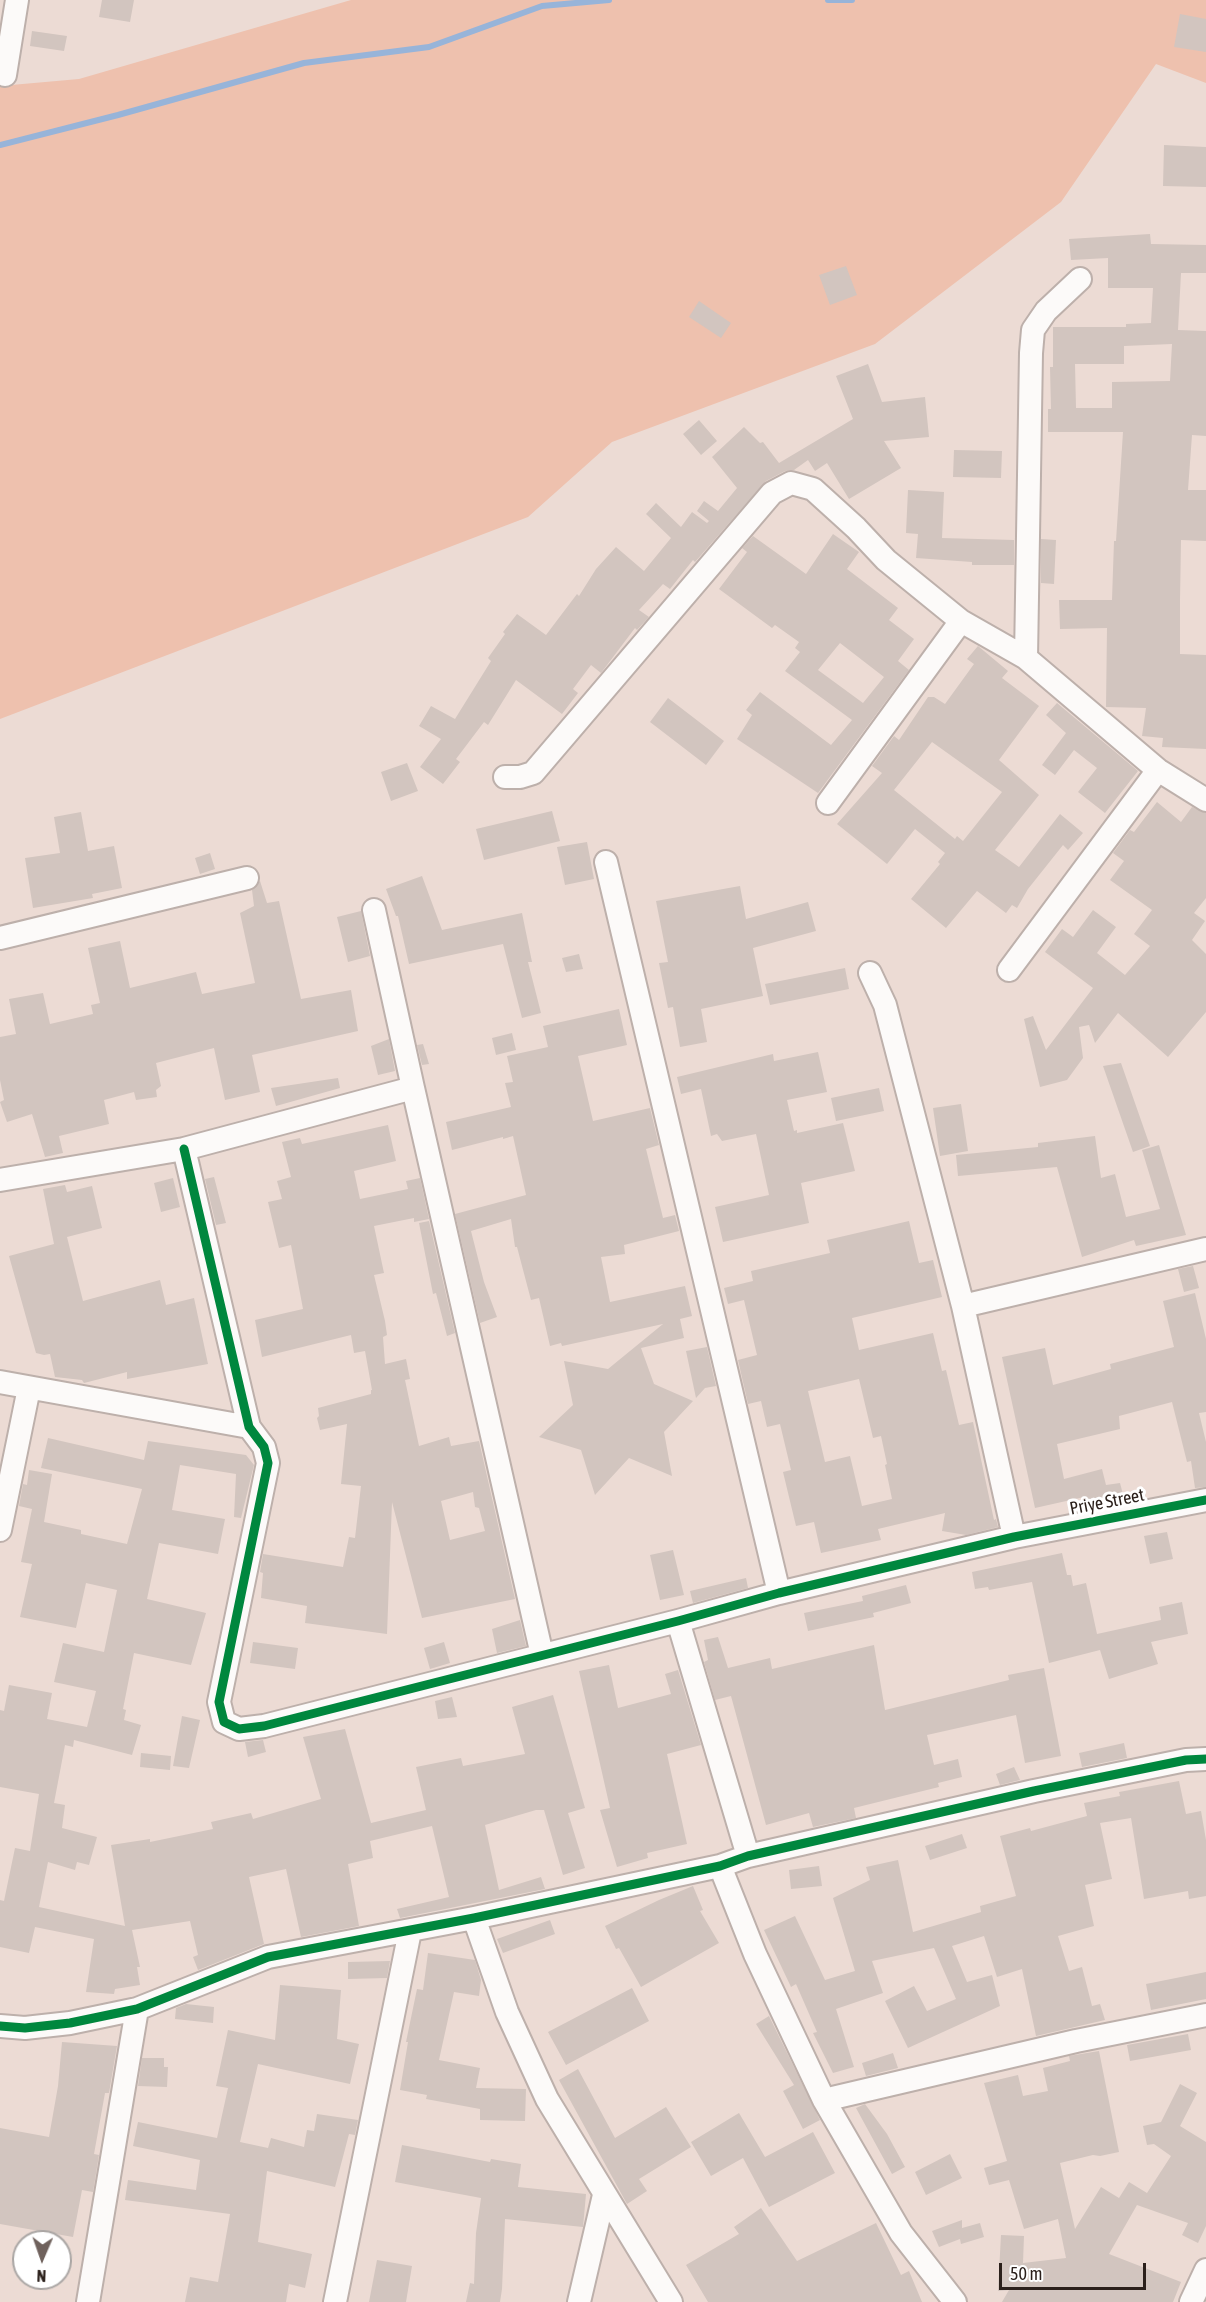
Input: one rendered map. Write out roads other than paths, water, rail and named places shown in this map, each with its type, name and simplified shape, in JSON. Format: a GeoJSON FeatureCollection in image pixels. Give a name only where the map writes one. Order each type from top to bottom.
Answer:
{"type":"FeatureCollection","features":[{"type":"Feature","properties":{"kind":"street"},"geometry":{"type":"LineString","coordinates":[[5,75],[17,0]]}},
{"type":"Feature","properties":{"kind":"street"},"geometry":{"type":"LineString","coordinates":[[1026,658],[1033,330],[1046,311],[1080,279]]}},
{"type":"Feature","properties":{"kind":"street"},"geometry":{"type":"LineString","coordinates":[[505,777],[520,777],[533,772],[772,493],[791,483],[813,489],[856,528],[886,560],[961,621],[1026,658],[1158,770],[1206,800]]}},
{"type":"Feature","properties":{"kind":"street"},"geometry":{"type":"LineString","coordinates":[[828,803],[961,621]]}},
{"type":"Feature","properties":{"kind":"street"},"geometry":{"type":"LineString","coordinates":[[1009,970],[1158,770]]}},
{"type":"Feature","properties":{"kind":"street"},"geometry":{"type":"LineString","coordinates":[[606,862],[779,1593]]}},
{"type":"Feature","properties":{"kind":"street"},"geometry":{"type":"LineString","coordinates":[[0,938],[247,878]]}},
{"type":"Feature","properties":{"kind":"street"},"geometry":{"type":"LineString","coordinates":[[374,910],[542,1656]]}},
{"type":"Feature","properties":{"kind":"street"},"geometry":{"type":"LineString","coordinates":[[870,973],[885,1005],[963,1306],[1014,1537]]}},
{"type":"Feature","properties":{"kind":"street"},"geometry":{"type":"LineString","coordinates":[[0,1180],[184,1149],[413,1088]]}},
{"type":"Feature","properties":{"kind":"street","name":"Priye Street"},"geometry":{"type":"LineString","coordinates":[[184,1149],[249,1427],[264,1447],[268,1463],[219,1702],[224,1722],[239,1730],[264,1726],[542,1656],[779,1593],[1014,1537],[1206,1500]]}},
{"type":"Feature","properties":{"kind":"street"},"geometry":{"type":"LineString","coordinates":[[963,1306],[1206,1249]]}},
{"type":"Feature","properties":{"kind":"street"},"geometry":{"type":"LineString","coordinates":[[0,1382],[249,1427]]}},
{"type":"Feature","properties":{"kind":"street"},"geometry":{"type":"LineString","coordinates":[[0,1530],[29,1388]]}},
{"type":"Feature","properties":{"kind":"street"},"geometry":{"type":"LineString","coordinates":[[678,1621],[748,1856]]}},
{"type":"Feature","properties":{"kind":"street"},"geometry":{"type":"LineString","coordinates":[[0,2026],[26,2028],[70,2023],[137,2009],[268,1957],[410,1931],[720,1866],[748,1856],[1034,1791],[1186,1760],[1206,1760]]}},
{"type":"Feature","properties":{"kind":"street"},"geometry":{"type":"LineString","coordinates":[[720,1866],[755,1954],[824,2100],[901,2233],[955,2302]]}},
{"type":"Feature","properties":{"kind":"street"},"geometry":{"type":"LineString","coordinates":[[474,1918],[507,2012],[547,2099],[670,2302]]}},
{"type":"Feature","properties":{"kind":"street"},"geometry":{"type":"LineString","coordinates":[[335,2302],[410,1931]]}},
{"type":"Feature","properties":{"kind":"street"},"geometry":{"type":"LineString","coordinates":[[88,2302],[137,2009]]}},
{"type":"Feature","properties":{"kind":"street"},"geometry":{"type":"LineString","coordinates":[[824,2100],[1076,2041],[1206,2015]]}},
{"type":"Feature","properties":{"kind":"street"},"geometry":{"type":"LineString","coordinates":[[579,2302],[604,2195]]}},
{"type":"Feature","properties":{"kind":"street"},"geometry":{"type":"LineString","coordinates":[[1191,2302],[1206,2270]]}},
{"type":"Feature","properties":{"kind":"waterway"},"geometry":{"type":"LineString","coordinates":[[0,145],[304,63],[429,47],[542,6],[609,0]]}},
{"type":"Feature","properties":{"kind":"waterway"},"geometry":{"type":"LineString","coordinates":[[828,0],[852,0]]}}]}
